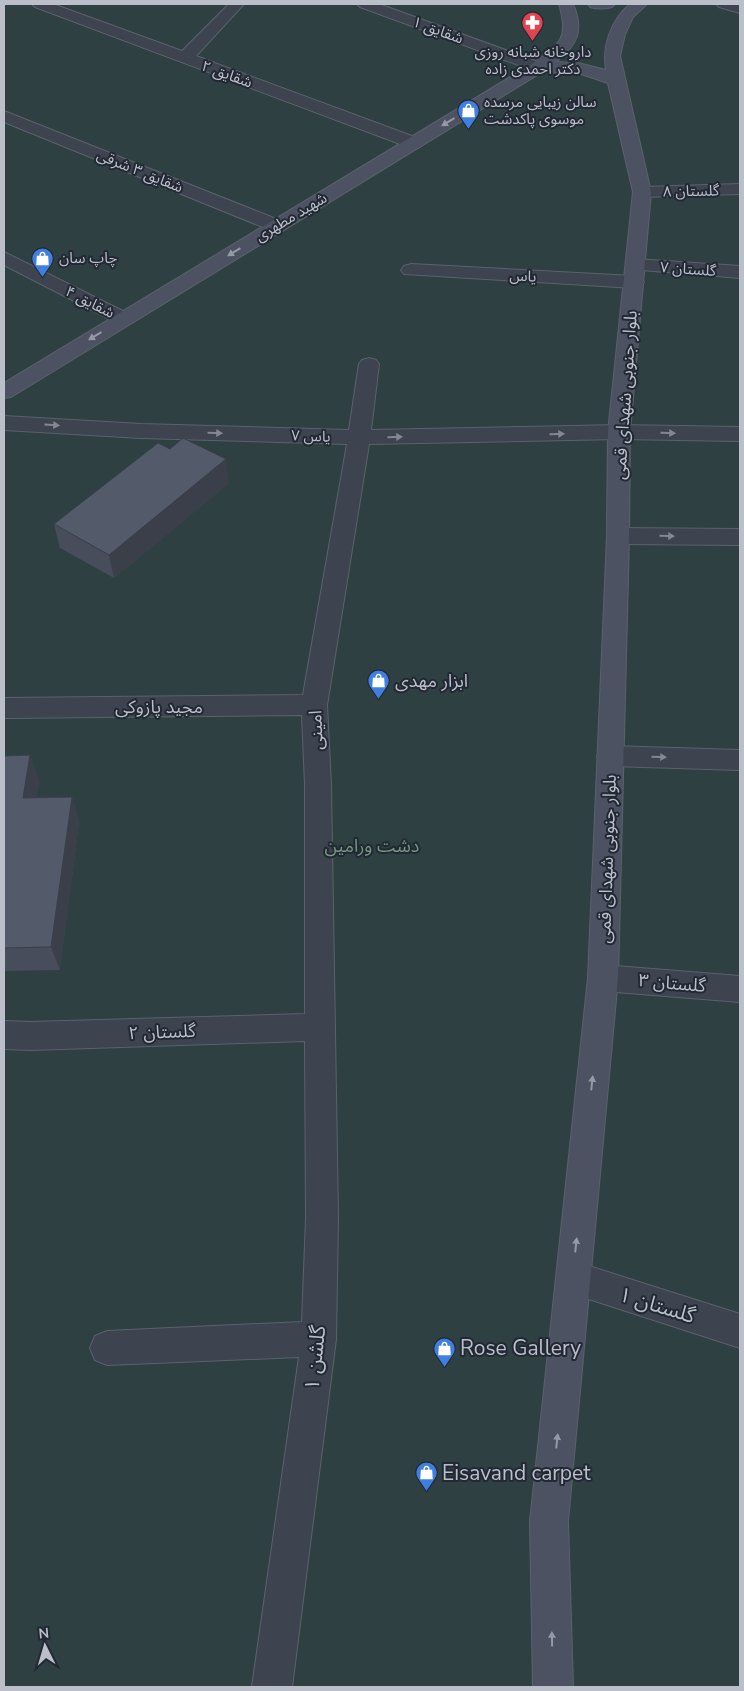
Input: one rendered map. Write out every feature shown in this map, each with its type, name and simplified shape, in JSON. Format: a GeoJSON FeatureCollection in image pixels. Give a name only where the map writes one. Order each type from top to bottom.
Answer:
{"type":"FeatureCollection","features":[{"type":"Feature","properties":{"kind":"main road","name":"شهید مطهری"},"geometry":{"type":"LineString","coordinates":[[4,392],[560,52],[572,34],[570,14],[566,4]]}},
{"type":"Feature","properties":{"kind":"main road"},"geometry":{"type":"LineString","coordinates":[[595,4],[607,4]]}},
{"type":"Feature","properties":{"kind":"main road","name":"بلوار جنوبی شهدای قمی"},"geometry":{"type":"LineString","coordinates":[[553,1687],[549,1521],[603,978],[618,536],[619,432],[642,192],[612,56],[617,34],[626,14],[639,4]]}},
{"type":"Feature","properties":{"kind":"main road"},"geometry":{"type":"LineString","coordinates":[[538,67],[576,67],[592,70],[616,80]]}},
{"type":"Feature","properties":{"kind":"street","name":"شقایق ۲"},"geometry":{"type":"LineString","coordinates":[[40,4],[414,143]]}},
{"type":"Feature","properties":{"kind":"street"},"geometry":{"type":"LineString","coordinates":[[185,58],[237,4]]}},
{"type":"Feature","properties":{"kind":"street","name":"شقایق ۱"},"geometry":{"type":"LineString","coordinates":[[365,4],[538,67]]}},
{"type":"Feature","properties":{"kind":"street"},"geometry":{"type":"LineString","coordinates":[[724,4],[740,8]]}},
{"type":"Feature","properties":{"kind":"street","name":"شقایق ۳ شرقی"},"geometry":{"type":"LineString","coordinates":[[4,116],[277,226]]}},
{"type":"Feature","properties":{"kind":"street","name":"گلستان ۸"},"geometry":{"type":"LineString","coordinates":[[642,192],[740,190]]}},
{"type":"Feature","properties":{"kind":"street","name":"شقایق ۴"},"geometry":{"type":"LineString","coordinates":[[4,258],[124,319]]}},
{"type":"Feature","properties":{"kind":"street","name":"یاس"},"geometry":{"type":"LineString","coordinates":[[411,270],[635,274]]}},
{"type":"Feature","properties":{"kind":"street","name":"گلستان ۷"},"geometry":{"type":"LineString","coordinates":[[635,274],[740,272]]}},
{"type":"Feature","properties":{"kind":"street","name":"امینی"},"geometry":{"type":"LineString","coordinates":[[320,1027],[318,785],[314,706],[359,437],[369,364]]}},
{"type":"Feature","properties":{"kind":"street","name":"یاس ۷"},"geometry":{"type":"LineString","coordinates":[[4,423],[142,431],[359,437],[619,432],[740,434]]}},
{"type":"Feature","properties":{"kind":"street"},"geometry":{"type":"LineString","coordinates":[[618,536],[740,537]]}},
{"type":"Feature","properties":{"kind":"street","name":"مجید پازوکی"},"geometry":{"type":"LineString","coordinates":[[4,708],[314,706]]}},
{"type":"Feature","properties":{"kind":"street"},"geometry":{"type":"LineString","coordinates":[[610,756],[740,760]]}},
{"type":"Feature","properties":{"kind":"street","name":"گلستان ۳"},"geometry":{"type":"LineString","coordinates":[[603,978],[740,989]]}},
{"type":"Feature","properties":{"kind":"street","name":"گلستان ۲"},"geometry":{"type":"LineString","coordinates":[[4,1035],[41,1036],[320,1027]]}},
{"type":"Feature","properties":{"kind":"street","name":"گلشن ۱"},"geometry":{"type":"LineString","coordinates":[[272,1687],[319,1340],[322,1218],[320,1027]]}},
{"type":"Feature","properties":{"kind":"street","name":"گلستان ۱"},"geometry":{"type":"LineString","coordinates":[[573,1278],[740,1331]]}},
{"type":"Feature","properties":{"kind":"street"},"geometry":{"type":"LineString","coordinates":[[107,1348],[319,1340]]}},
{"type":"Feature","properties":{"kind":"green space","name":"دشت ورامین"},"geometry":{"type":"Polygon","coordinates":[[[4,4],[740,4],[740,1687],[4,1687],[4,4]]]}},
{"type":"Feature","properties":{"kind":"building"},"geometry":{"type":"Polygon","coordinates":[[[183,438],[226,459],[109,555],[54,524],[158,443],[170,449],[183,438]]]}},
{"type":"Feature","properties":{"kind":"building"},"geometry":{"type":"Polygon","coordinates":[[[30,755],[23,798],[72,797],[51,947],[4,948],[4,756],[30,755]]]}},
{"type":"Feature","properties":{"kind":"place","name":"داروخانه شبانه روزی دکتر احمدی زاده"},"geometry":{"type":"Point","coordinates":[533,42]}},
{"type":"Feature","properties":{"kind":"place","name":"سالن زیبایی مرسده موسوی پاکدشت"},"geometry":{"type":"Point","coordinates":[468,130]}},
{"type":"Feature","properties":{"kind":"place","name":"چاپ سان"},"geometry":{"type":"Point","coordinates":[43,277]}},
{"type":"Feature","properties":{"kind":"place","name":"ابزار مهدی"},"geometry":{"type":"Point","coordinates":[379,700]}},
{"type":"Feature","properties":{"kind":"place","name":"Rose Gallery"},"geometry":{"type":"Point","coordinates":[444,1367]}},
{"type":"Feature","properties":{"kind":"place","name":"Eisavand carpet"},"geometry":{"type":"Point","coordinates":[426,1492]}}]}
